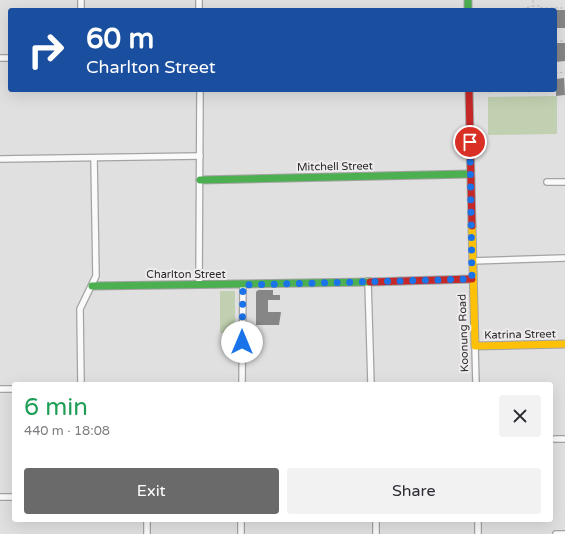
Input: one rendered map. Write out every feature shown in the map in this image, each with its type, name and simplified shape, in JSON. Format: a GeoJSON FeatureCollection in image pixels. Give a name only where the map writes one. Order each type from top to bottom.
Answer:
{"type":"FeatureCollection","features":[{"type":"Feature","properties":{"kind":"street"},"geometry":{"type":"LineString","coordinates":[[199,285],[200,92]]}},
{"type":"Feature","properties":{"kind":"street","name":"Koonung Road"},"geometry":{"type":"LineString","coordinates":[[469,92],[472,279],[476,382]]}},
{"type":"Feature","properties":{"kind":"street"},"geometry":{"type":"LineString","coordinates":[[0,158],[200,156]]}},
{"type":"Feature","properties":{"kind":"street"},"geometry":{"type":"LineString","coordinates":[[81,382],[80,308],[96,276],[94,158]]}},
{"type":"Feature","properties":{"kind":"street","name":"Mitchell Street"},"geometry":{"type":"LineString","coordinates":[[200,180],[470,174]]}},
{"type":"Feature","properties":{"kind":"street"},"geometry":{"type":"LineString","coordinates":[[547,182],[565,182]]}},
{"type":"Feature","properties":{"kind":"street"},"geometry":{"type":"LineString","coordinates":[[472,261],[565,258]]}},
{"type":"Feature","properties":{"kind":"street","name":"Charlton Street"},"geometry":{"type":"LineString","coordinates":[[92,286],[243,285],[472,279]]}},
{"type":"Feature","properties":{"kind":"street"},"geometry":{"type":"LineString","coordinates":[[368,281],[371,382]]}},
{"type":"Feature","properties":{"kind":"street"},"geometry":{"type":"LineString","coordinates":[[242,382],[243,285]]}},
{"type":"Feature","properties":{"kind":"street","name":"Katrina Street"},"geometry":{"type":"LineString","coordinates":[[475,346],[565,344]]}},
{"type":"Feature","properties":{"kind":"street"},"geometry":{"type":"LineString","coordinates":[[0,389],[12,389]]}},
{"type":"Feature","properties":{"kind":"street"},"geometry":{"type":"LineString","coordinates":[[555,439],[565,439]]}},
{"type":"Feature","properties":{"kind":"street"},"geometry":{"type":"LineString","coordinates":[[0,497],[12,497]]}},
{"type":"Feature","properties":{"kind":"street"},"geometry":{"type":"LineString","coordinates":[[147,522],[147,534]]}},
{"type":"Feature","properties":{"kind":"street"},"geometry":{"type":"LineString","coordinates":[[241,534],[242,522]]}},
{"type":"Feature","properties":{"kind":"street"},"geometry":{"type":"LineString","coordinates":[[376,522],[376,534]]}},
{"type":"Feature","properties":{"kind":"street"},"geometry":{"type":"LineString","coordinates":[[478,522],[478,534]]}},
{"type":"Feature","properties":{"kind":"street"},"geometry":{"type":"LineString","coordinates":[[556,534],[565,534]]}},
{"type":"Feature","properties":{"kind":"path"},"geometry":{"type":"LineString","coordinates":[[533,0],[533,6]]}},
{"type":"Feature","properties":{"kind":"path"},"geometry":{"type":"LineString","coordinates":[[525,8],[541,6],[541,8],[565,8]]}},
{"type":"Feature","properties":{"kind":"green space"},"geometry":{"type":"Polygon","coordinates":[[[557,96],[557,134],[488,135],[488,97],[557,96]]]}},
{"type":"Feature","properties":{"kind":"green space"},"geometry":{"type":"Polygon","coordinates":[[[220,291],[235,291],[235,333],[220,333],[220,291]]]}},
{"type":"Feature","properties":{"kind":"building"},"geometry":{"type":"Polygon","coordinates":[[[557,10],[565,10],[565,28],[557,28],[557,10]]]}},
{"type":"Feature","properties":{"kind":"building"},"geometry":{"type":"Polygon","coordinates":[[[557,43],[565,43],[565,61],[557,62],[557,43]]]}},
{"type":"Feature","properties":{"kind":"building"},"geometry":{"type":"Polygon","coordinates":[[[564,78],[565,95],[556,96],[557,79],[564,78]]]}},
{"type":"Feature","properties":{"kind":"building"},"geometry":{"type":"Polygon","coordinates":[[[258,290],[273,290],[273,295],[280,295],[280,300],[268,300],[268,312],[281,312],[279,325],[256,325],[256,292],[258,290]]]}},
{"type":"Feature","properties":{"kind":"traffic: fast"},"geometry":{"type":"LineString","coordinates":[[468,0],[468,8]]}},
{"type":"Feature","properties":{"kind":"traffic: fast"},"geometry":{"type":"LineString","coordinates":[[200,180],[470,174]]}},
{"type":"Feature","properties":{"kind":"traffic: fast"},"geometry":{"type":"LineString","coordinates":[[92,286],[370,282]]}},
{"type":"Feature","properties":{"kind":"traffic: slow"},"geometry":{"type":"LineString","coordinates":[[472,226],[475,346],[565,344]]}},
{"type":"Feature","properties":{"kind":"traffic: jam"},"geometry":{"type":"LineString","coordinates":[[469,92],[472,226]]}},
{"type":"Feature","properties":{"kind":"traffic: jam"},"geometry":{"type":"LineString","coordinates":[[370,282],[472,279]]}},
{"type":"Feature","properties":{"kind":"route"},"geometry":{"type":"LineString","coordinates":[[242,342],[243,285],[472,279],[470,142]]}}]}
